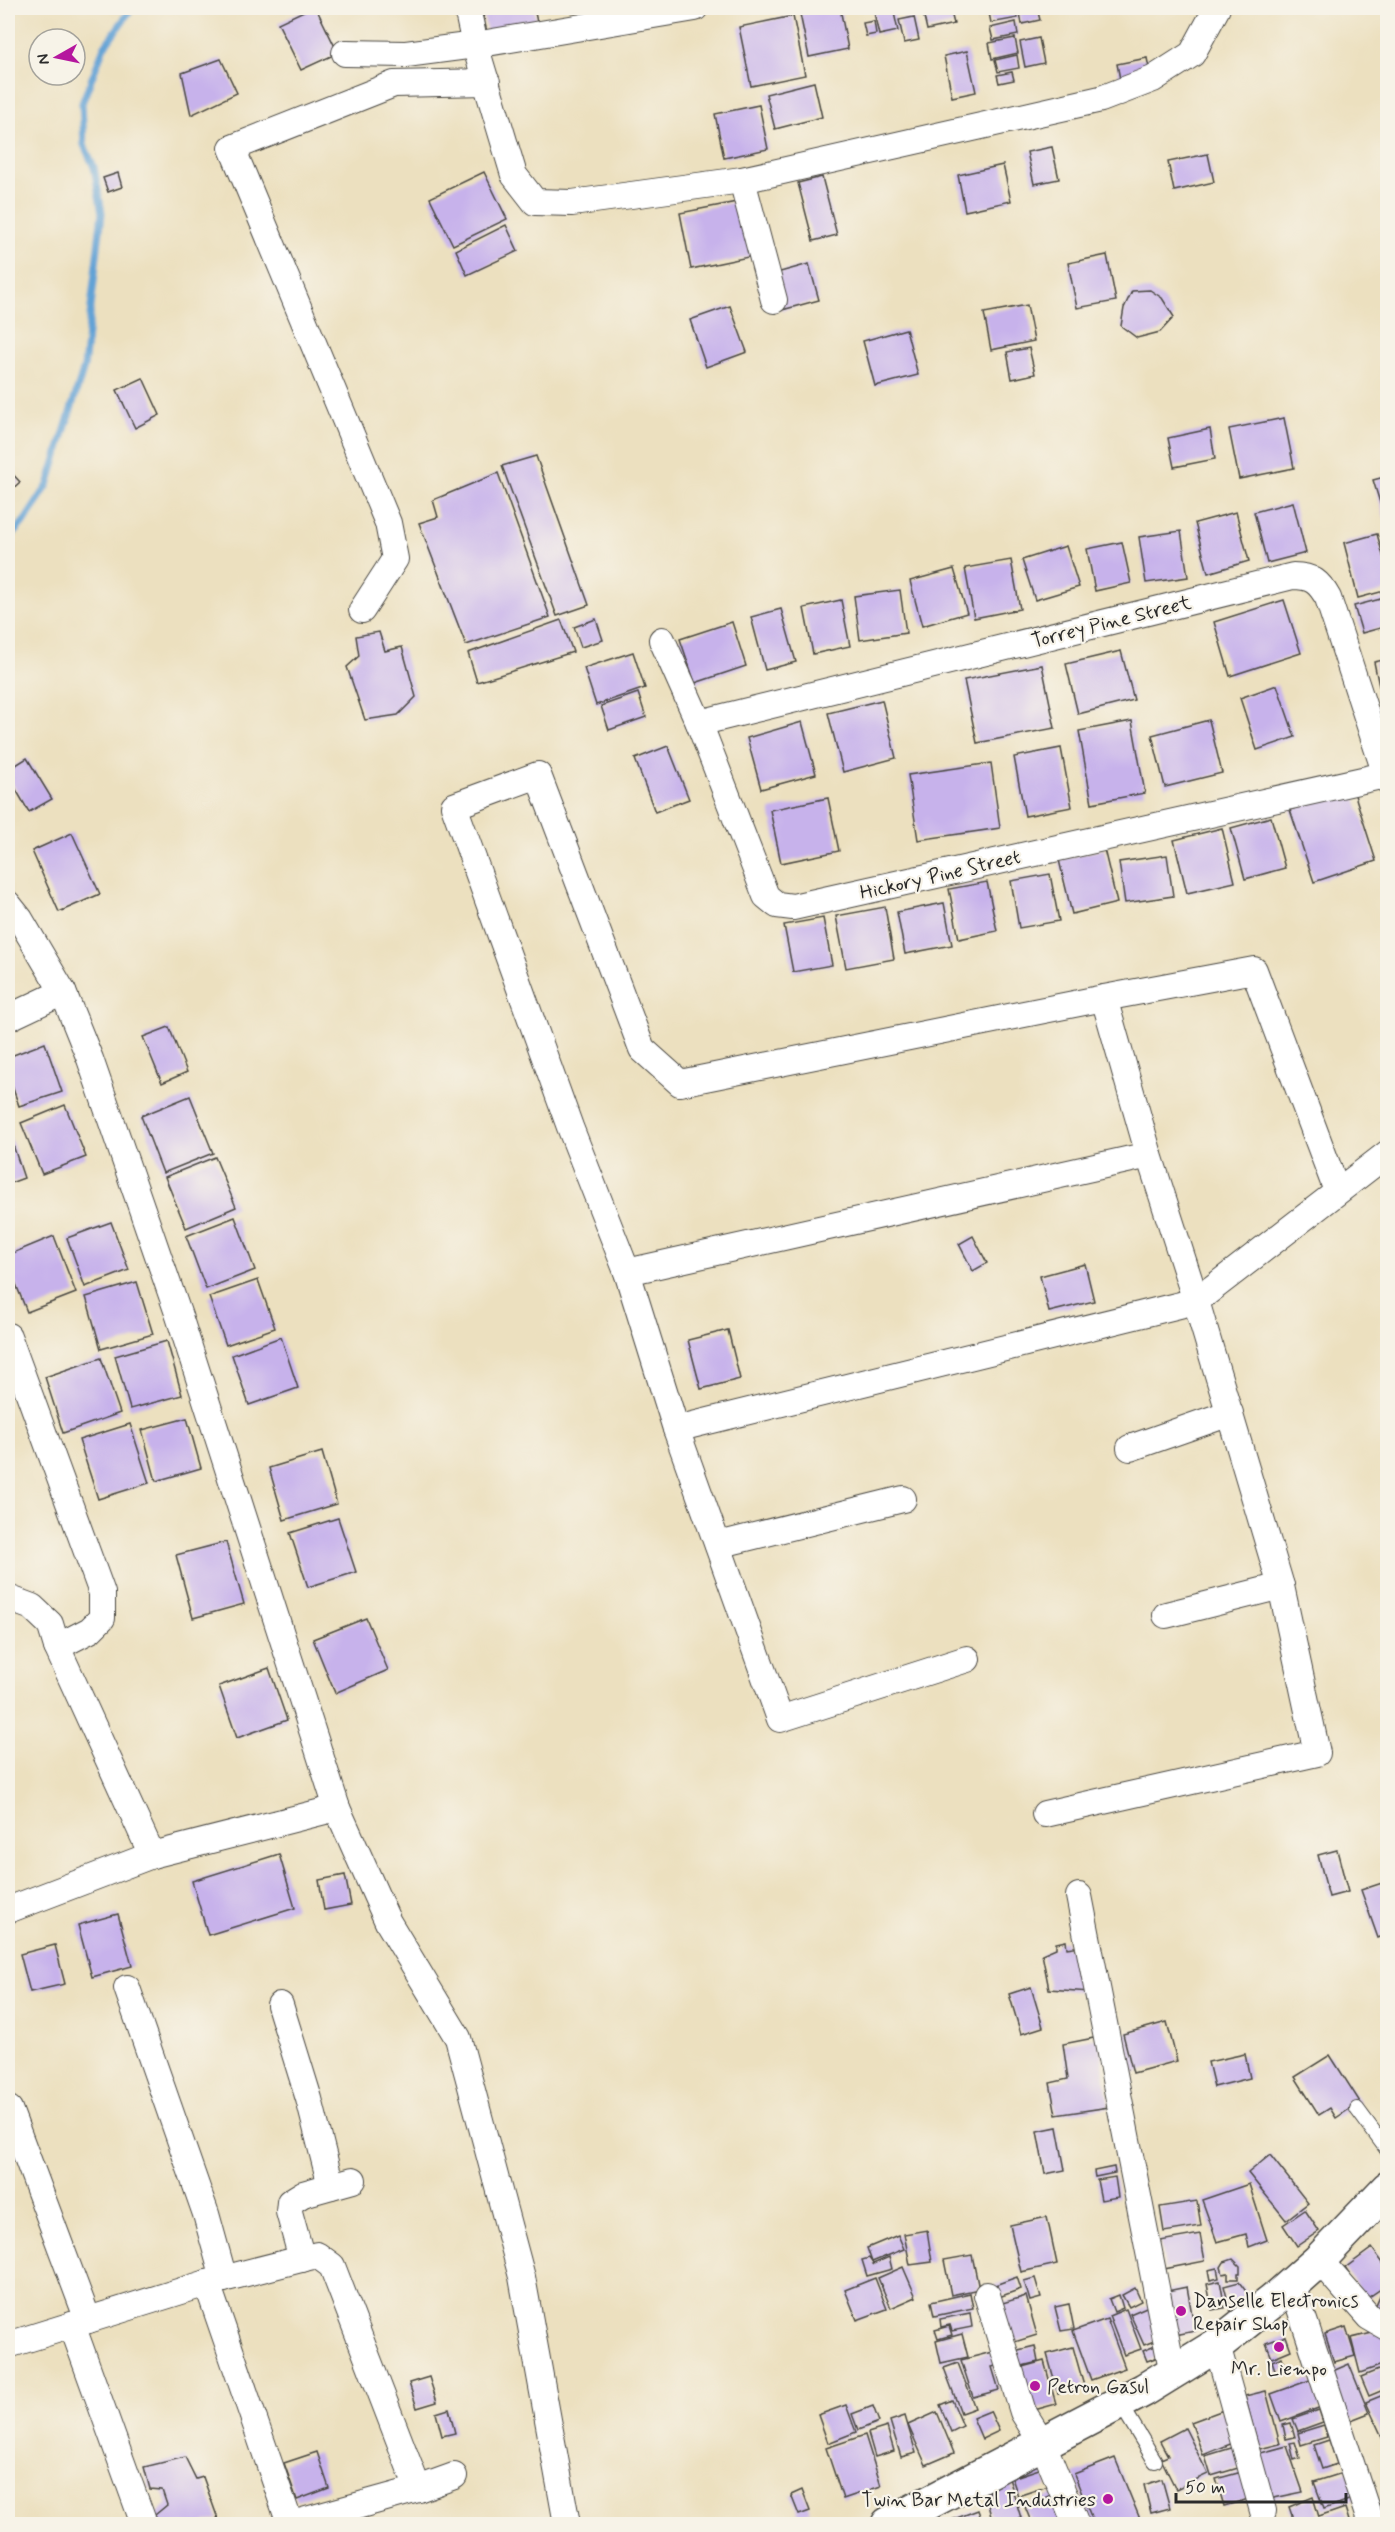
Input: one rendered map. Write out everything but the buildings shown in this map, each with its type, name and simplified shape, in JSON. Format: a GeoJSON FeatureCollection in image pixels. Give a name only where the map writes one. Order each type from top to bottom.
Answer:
{"type":"FeatureCollection","features":[{"type":"Feature","properties":{"kind":"main road"},"geometry":{"type":"LineString","coordinates":[[888,2524],[1120,2403],[1173,2374],[1217,2345],[1319,2260],[1388,2188]]}},
{"type":"Feature","properties":{"kind":"street"},"geometry":{"type":"LineString","coordinates":[[467,8],[475,45],[514,175],[535,202],[572,203],[742,180],[1101,99],[1153,79],[1192,54],[1217,8]]}},
{"type":"Feature","properties":{"kind":"street"},"geometry":{"type":"LineString","coordinates":[[345,53],[406,54],[475,45],[695,8]]}},
{"type":"Feature","properties":{"kind":"street"},"geometry":{"type":"LineString","coordinates":[[362,610],[395,558],[388,523],[232,148],[394,84],[486,82]]}},
{"type":"Feature","properties":{"kind":"street"},"geometry":{"type":"LineString","coordinates":[[742,180],[774,300]]}},
{"type":"Feature","properties":{"kind":"street","name":"Torrey Pine Street"},"geometry":{"type":"LineString","coordinates":[[699,723],[1293,576],[1304,576],[1314,579],[1328,598],[1386,778]]}},
{"type":"Feature","properties":{"kind":"street","name":"Hickory Pine Street"},"geometry":{"type":"LineString","coordinates":[[662,640],[699,723],[766,897],[777,905],[793,907],[1386,778]]}},
{"type":"Feature","properties":{"kind":"street"},"geometry":{"type":"LineString","coordinates":[[967,1659],[780,1719],[676,1429],[627,1272],[570,1127],[454,806],[538,775],[642,1049],[680,1083],[1254,970],[1337,1191]]}},
{"type":"Feature","properties":{"kind":"street"},"geometry":{"type":"LineString","coordinates":[[8,904],[20,919],[63,992],[90,1059],[179,1316],[337,1809],[388,1922],[458,2038],[522,2277],[567,2524]]}},
{"type":"Feature","properties":{"kind":"street"},"geometry":{"type":"LineString","coordinates":[[8,1018],[63,992]]}},
{"type":"Feature","properties":{"kind":"street"},"geometry":{"type":"LineString","coordinates":[[1045,1814],[1317,1753],[1281,1586],[1196,1301],[1149,1155],[1104,998]]}},
{"type":"Feature","properties":{"kind":"street"},"geometry":{"type":"LineString","coordinates":[[676,1429],[1196,1301],[1388,1153]]}},
{"type":"Feature","properties":{"kind":"street"},"geometry":{"type":"LineString","coordinates":[[627,1272],[1149,1155]]}},
{"type":"Feature","properties":{"kind":"street"},"geometry":{"type":"LineString","coordinates":[[8,1336],[102,1593],[102,1618],[90,1630],[57,1647]]}},
{"type":"Feature","properties":{"kind":"street"},"geometry":{"type":"LineString","coordinates":[[1130,1448],[1230,1413]]}},
{"type":"Feature","properties":{"kind":"street"},"geometry":{"type":"LineString","coordinates":[[717,1545],[903,1499]]}},
{"type":"Feature","properties":{"kind":"street"},"geometry":{"type":"LineString","coordinates":[[1166,1615],[1281,1586]]}},
{"type":"Feature","properties":{"kind":"street"},"geometry":{"type":"LineString","coordinates":[[8,1598],[32,1607],[50,1624],[57,1647],[152,1855]]}},
{"type":"Feature","properties":{"kind":"street"},"geometry":{"type":"LineString","coordinates":[[8,1910],[152,1855],[337,1809]]}},
{"type":"Feature","properties":{"kind":"street"},"geometry":{"type":"LineString","coordinates":[[1079,1896],[1173,2374]]}},
{"type":"Feature","properties":{"kind":"street"},"geometry":{"type":"LineString","coordinates":[[127,1988],[206,2214],[216,2281],[291,2524],[418,2489],[454,2476]]}},
{"type":"Feature","properties":{"kind":"street"},"geometry":{"type":"LineString","coordinates":[[280,2005],[309,2099],[342,2183],[303,2194],[290,2202],[289,2212],[302,2259]]}},
{"type":"Feature","properties":{"kind":"street"},"geometry":{"type":"LineString","coordinates":[[9,2109],[144,2524]]}},
{"type":"Feature","properties":{"kind":"street"},"geometry":{"type":"LineString","coordinates":[[8,2345],[216,2281],[317,2255],[332,2266],[418,2489]]}},
{"type":"Feature","properties":{"kind":"street"},"geometry":{"type":"LineString","coordinates":[[1319,2260],[1369,2318],[1388,2328]]}},
{"type":"Feature","properties":{"kind":"street"},"geometry":{"type":"LineString","coordinates":[[1292,2284],[1371,2524]]}},
{"type":"Feature","properties":{"kind":"street"},"geometry":{"type":"LineString","coordinates":[[987,2295],[1023,2412],[1043,2444],[1076,2524]]}},
{"type":"Feature","properties":{"kind":"street"},"geometry":{"type":"LineString","coordinates":[[1217,2345],[1263,2511]]}},
{"type":"Feature","properties":{"kind":"lane"},"geometry":{"type":"LineString","coordinates":[[1357,2109],[1388,2151]]}},
{"type":"Feature","properties":{"kind":"lane"},"geometry":{"type":"LineString","coordinates":[[1120,2403],[1155,2461]]}},
{"type":"Feature","properties":{"kind":"waterway"},"geometry":{"type":"LineString","coordinates":[[8,540],[26,519],[48,485],[84,367],[102,213],[94,167],[84,145],[82,103],[104,47],[132,8]]}},
{"type":"Feature","properties":{"kind":"place","name":"Danselle Electronics Repair Shop"},"geometry":{"type":"Point","coordinates":[1181,2311]}},
{"type":"Feature","properties":{"kind":"place","name":"Mr. Liempo"},"geometry":{"type":"Point","coordinates":[1279,2347]}},
{"type":"Feature","properties":{"kind":"place","name":"Petron Gasul"},"geometry":{"type":"Point","coordinates":[1035,2386]}},
{"type":"Feature","properties":{"kind":"place","name":"Twin Bar Metal Industries"},"geometry":{"type":"Point","coordinates":[1108,2499]}}]}
